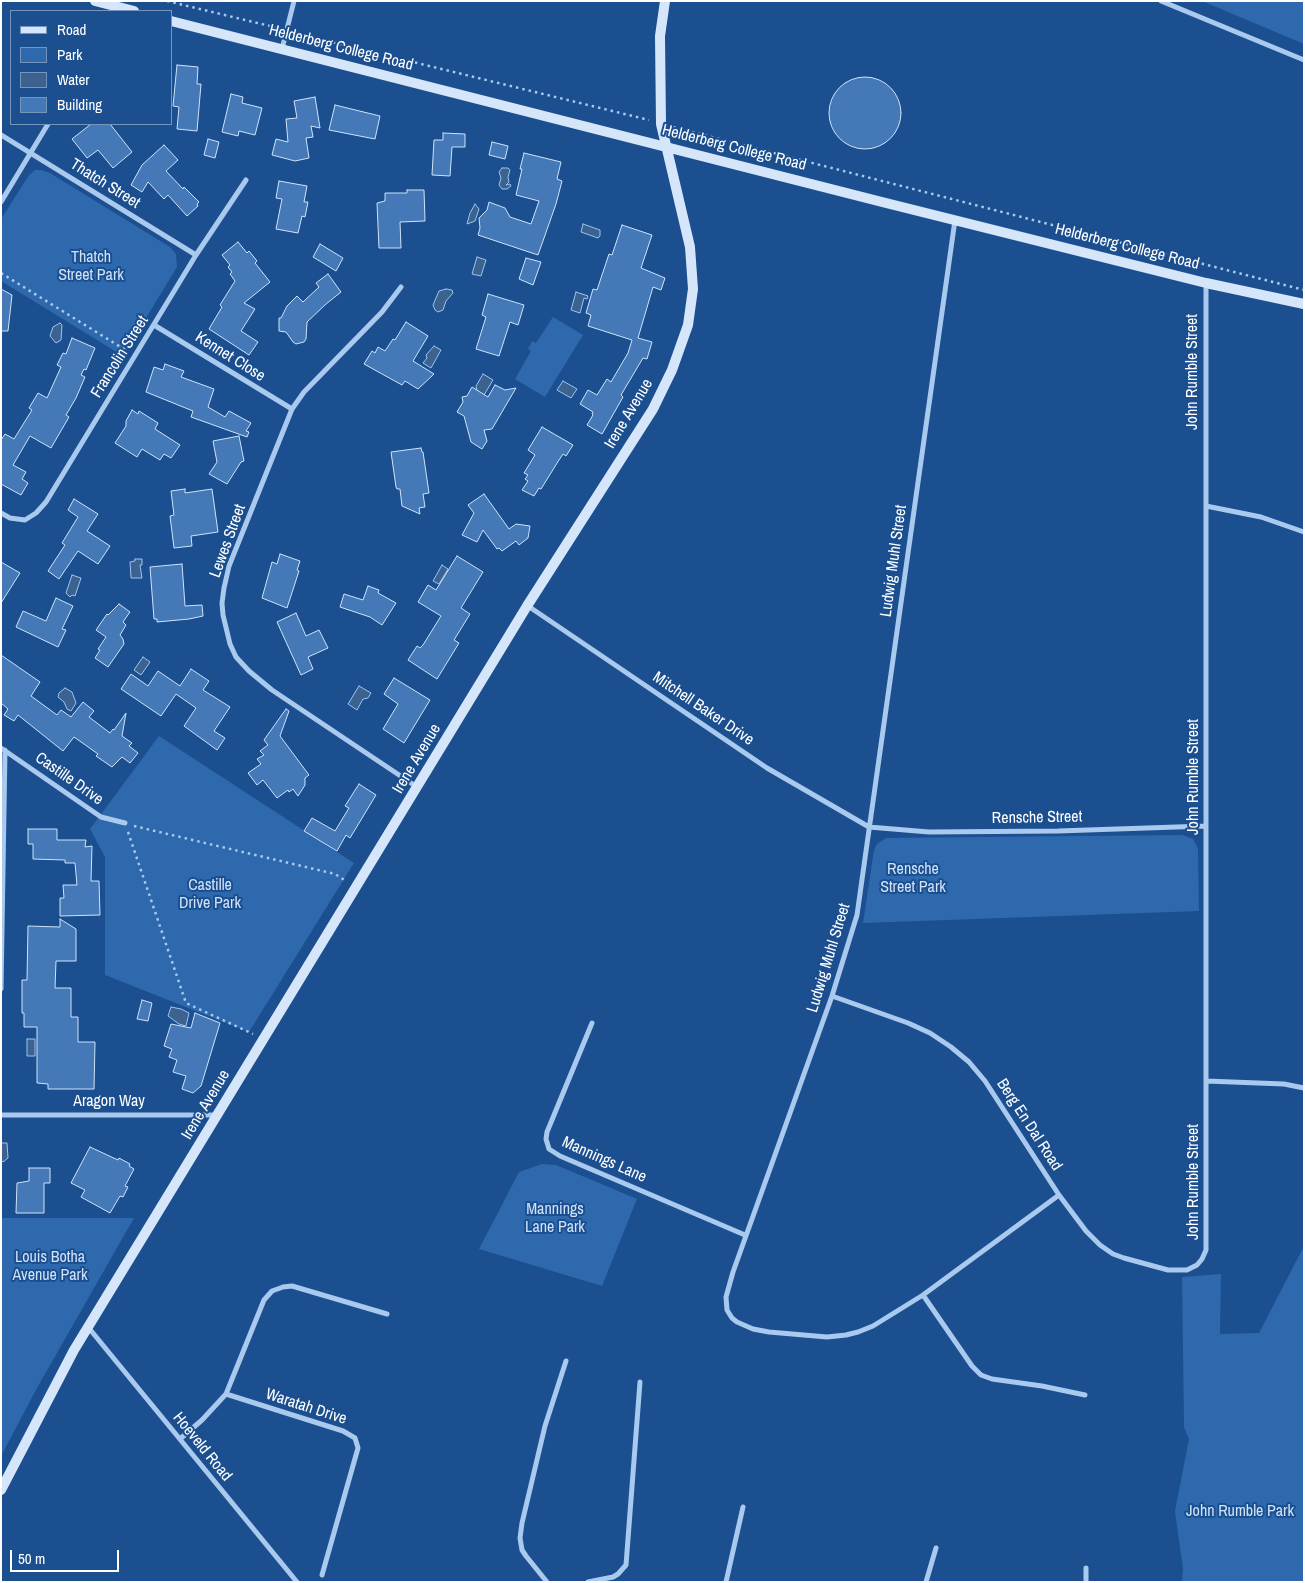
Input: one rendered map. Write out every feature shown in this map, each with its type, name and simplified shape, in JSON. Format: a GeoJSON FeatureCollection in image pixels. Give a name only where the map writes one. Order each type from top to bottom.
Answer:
{"type":"FeatureCollection","features":[{"type":"Feature","properties":{"kind":"street"},"geometry":{"type":"LineString","coordinates":[[95,1],[119,9]]}},
{"type":"Feature","properties":{"kind":"street"},"geometry":{"type":"LineString","coordinates":[[282,49],[294,1]]}},
{"type":"Feature","properties":{"kind":"street","name":"Irene Avenue"},"geometry":{"type":"LineString","coordinates":[[1,1490],[88,1327],[527,606],[653,409],[672,370],[688,325],[693,289],[691,260],[661,124],[659,75],[661,23],[665,1]]}},
{"type":"Feature","properties":{"kind":"street"},"geometry":{"type":"LineString","coordinates":[[1161,1],[1304,60]]}},
{"type":"Feature","properties":{"kind":"street","name":"Helderberg College Road"},"geometry":{"type":"LineString","coordinates":[[172,21],[1206,283],[1304,304]]}},
{"type":"Feature","properties":{"kind":"street"},"geometry":{"type":"LineString","coordinates":[[1,202],[47,125]]}},
{"type":"Feature","properties":{"kind":"street","name":"Thatch Street"},"geometry":{"type":"LineString","coordinates":[[1,135],[196,255]]}},
{"type":"Feature","properties":{"kind":"street","name":"Francolin Street"},"geometry":{"type":"LineString","coordinates":[[1,513],[10,518],[20,520],[30,518],[40,509],[196,255],[246,180]]}},
{"type":"Feature","properties":{"kind":"street","name":"Ludwig Muhl Street"},"geometry":{"type":"LineString","coordinates":[[955,220],[857,915],[832,996],[745,1235],[733,1272],[725,1304],[726,1310],[732,1318],[754,1329],[797,1335],[846,1335],[873,1326],[923,1294],[1060,1195]]}},
{"type":"Feature","properties":{"kind":"street","name":"John Rumble Street"},"geometry":{"type":"LineString","coordinates":[[1193,1267],[1202,1259],[1206,1250],[1206,283]]}},
{"type":"Feature","properties":{"kind":"street","name":"Lewes Street"},"geometry":{"type":"LineString","coordinates":[[401,286],[382,312],[304,392],[292,410],[230,566],[224,588],[223,615],[230,644],[236,658],[249,671],[272,690],[417,787]]}},
{"type":"Feature","properties":{"kind":"street","name":"Helderberg College Road"},"geometry":{"type":"LineString","coordinates":[[1290,301],[1304,300]]}},
{"type":"Feature","properties":{"kind":"street","name":"Kennet Close"},"geometry":{"type":"LineString","coordinates":[[154,325],[292,410]]}},
{"type":"Feature","properties":{"kind":"street"},"geometry":{"type":"LineString","coordinates":[[1206,506],[1261,518],[1304,532]]}},
{"type":"Feature","properties":{"kind":"street","name":"Mitchell Baker Drive"},"geometry":{"type":"LineString","coordinates":[[527,606],[767,768],[869,827]]}},
{"type":"Feature","properties":{"kind":"street"},"geometry":{"type":"LineString","coordinates":[[1,989],[3,749]]}},
{"type":"Feature","properties":{"kind":"street","name":"Castille Drive"},"geometry":{"type":"LineString","coordinates":[[3,749],[100,816],[125,823]]}},
{"type":"Feature","properties":{"kind":"street","name":"Rensche Street"},"geometry":{"type":"LineString","coordinates":[[869,827],[929,832],[1058,831],[1206,826]]}},
{"type":"Feature","properties":{"kind":"street","name":"Berg En Dal Road"},"geometry":{"type":"LineString","coordinates":[[832,996],[908,1023],[930,1033],[969,1062],[985,1081],[1060,1195],[1086,1231],[1100,1245],[1113,1254],[1168,1270],[1181,1270],[1193,1267]]}},
{"type":"Feature","properties":{"kind":"street","name":"Mannings Lane"},"geometry":{"type":"LineString","coordinates":[[592,1023],[547,1132],[546,1139],[549,1148],[560,1156],[745,1235]]}},
{"type":"Feature","properties":{"kind":"street"},"geometry":{"type":"LineString","coordinates":[[1206,1081],[1284,1084],[1304,1088]]}},
{"type":"Feature","properties":{"kind":"street","name":"Aragon Way"},"geometry":{"type":"LineString","coordinates":[[1,1115],[217,1115]]}},
{"type":"Feature","properties":{"kind":"street"},"geometry":{"type":"LineString","coordinates":[[180,1439],[202,1420],[226,1394],[264,1300],[272,1291],[292,1286],[387,1314]]}},
{"type":"Feature","properties":{"kind":"street"},"geometry":{"type":"LineString","coordinates":[[923,1294],[972,1366],[981,1375],[992,1379],[1042,1386],[1085,1396]]}},
{"type":"Feature","properties":{"kind":"street","name":"Hoeveld Road"},"geometry":{"type":"LineString","coordinates":[[88,1327],[297,1582]]}},
{"type":"Feature","properties":{"kind":"street"},"geometry":{"type":"LineString","coordinates":[[547,1582],[522,1550],[520,1538],[522,1522],[545,1426],[566,1361]]}},
{"type":"Feature","properties":{"kind":"street"},"geometry":{"type":"LineString","coordinates":[[588,1582],[613,1577],[626,1565],[640,1382]]}},
{"type":"Feature","properties":{"kind":"street","name":"Waratah Drive"},"geometry":{"type":"LineString","coordinates":[[226,1394],[343,1431],[355,1438],[358,1448],[322,1575]]}},
{"type":"Feature","properties":{"kind":"street"},"geometry":{"type":"LineString","coordinates":[[726,1582],[743,1507]]}},
{"type":"Feature","properties":{"kind":"street"},"geometry":{"type":"LineString","coordinates":[[926,1582],[936,1548]]}},
{"type":"Feature","properties":{"kind":"street"},"geometry":{"type":"LineString","coordinates":[[1086,1568],[1086,1582]]}},
{"type":"Feature","properties":{"kind":"path"},"geometry":{"type":"LineString","coordinates":[[167,1],[649,120]]}},
{"type":"Feature","properties":{"kind":"path"},"geometry":{"type":"LineString","coordinates":[[674,128],[1304,290]]}},
{"type":"Feature","properties":{"kind":"path"},"geometry":{"type":"LineString","coordinates":[[1,273],[135,356]]}},
{"type":"Feature","properties":{"kind":"path"},"geometry":{"type":"LineString","coordinates":[[125,823],[335,874],[356,887]]}},
{"type":"Feature","properties":{"kind":"path"},"geometry":{"type":"LineString","coordinates":[[125,823],[186,1003],[264,1038]]}},
{"type":"Feature","properties":{"kind":"green space"},"geometry":{"type":"Polygon","coordinates":[[[1202,1],[1304,1],[1304,44],[1202,1]]]}},
{"type":"Feature","properties":{"kind":"green space","name":"Thatch Street Park"},"geometry":{"type":"Polygon","coordinates":[[[35,170],[50,173],[170,247],[176,254],[177,267],[123,356],[1,281],[1,219],[29,175],[35,170]]]}},
{"type":"Feature","properties":{"kind":"green space"},"geometry":{"type":"Polygon","coordinates":[[[553,317],[583,335],[545,397],[515,379],[531,351],[528,349],[532,341],[536,343],[553,317]]]}},
{"type":"Feature","properties":{"kind":"green space","name":"Castille Drive Park"},"geometry":{"type":"Polygon","coordinates":[[[159,736],[354,863],[249,1032],[105,975],[105,857],[90,829],[159,736]]]}},
{"type":"Feature","properties":{"kind":"green space","name":"Rensche Street Park"},"geometry":{"type":"Polygon","coordinates":[[[1183,835],[1193,839],[1198,848],[1199,911],[863,923],[874,850],[877,844],[886,838],[1183,835]]]}},
{"type":"Feature","properties":{"kind":"green space","name":"Mannings Lane Park"},"geometry":{"type":"Polygon","coordinates":[[[542,1164],[556,1165],[637,1199],[602,1286],[479,1249],[519,1172],[542,1164]]]}},
{"type":"Feature","properties":{"kind":"green space","name":"Louis Botha Avenue Park"},"geometry":{"type":"Polygon","coordinates":[[[1,1218],[134,1218],[37,1388],[1,1456],[1,1218]]]}},
{"type":"Feature","properties":{"kind":"green space","name":"John Rumble Park"},"geometry":{"type":"Polygon","coordinates":[[[1304,1246],[1304,1582],[1182,1582],[1183,1569],[1175,1511],[1189,1439],[1184,1427],[1182,1277],[1221,1274],[1220,1334],[1259,1333],[1304,1246]]]}},
{"type":"Feature","properties":{"kind":"water"},"geometry":{"type":"Polygon","coordinates":[[[502,168],[510,170],[509,182],[506,185],[510,184],[511,186],[507,189],[502,189],[499,185],[501,178],[499,172],[502,168]]]}},
{"type":"Feature","properties":{"kind":"water"},"geometry":{"type":"Polygon","coordinates":[[[475,204],[479,209],[475,221],[467,224],[470,213],[475,204]]]}},
{"type":"Feature","properties":{"kind":"water"},"geometry":{"type":"Polygon","coordinates":[[[583,224],[600,230],[600,236],[598,238],[581,232],[583,224]]]}},
{"type":"Feature","properties":{"kind":"water"},"geometry":{"type":"Polygon","coordinates":[[[477,257],[486,260],[481,276],[472,274],[477,257]]]}},
{"type":"Feature","properties":{"kind":"water"},"geometry":{"type":"Polygon","coordinates":[[[452,290],[453,293],[446,301],[443,310],[438,312],[433,305],[439,291],[452,290]]]}},
{"type":"Feature","properties":{"kind":"water"},"geometry":{"type":"Polygon","coordinates":[[[576,292],[588,296],[587,299],[584,298],[580,313],[571,310],[576,292]]]}},
{"type":"Feature","properties":{"kind":"water"},"geometry":{"type":"Polygon","coordinates":[[[60,323],[62,325],[61,340],[56,343],[50,336],[53,327],[60,323]]]}},
{"type":"Feature","properties":{"kind":"water"},"geometry":{"type":"Polygon","coordinates":[[[434,346],[441,350],[431,368],[423,363],[427,358],[426,355],[434,346]]]}},
{"type":"Feature","properties":{"kind":"water"},"geometry":{"type":"Polygon","coordinates":[[[483,374],[493,380],[484,395],[477,391],[476,386],[483,374]]]}},
{"type":"Feature","properties":{"kind":"water"},"geometry":{"type":"Polygon","coordinates":[[[563,381],[577,389],[571,398],[557,390],[563,381]]]}},
{"type":"Feature","properties":{"kind":"water"},"geometry":{"type":"Polygon","coordinates":[[[135,559],[142,559],[142,565],[140,565],[142,578],[131,578],[130,562],[135,561],[135,559]]]}},
{"type":"Feature","properties":{"kind":"water"},"geometry":{"type":"Polygon","coordinates":[[[442,565],[448,569],[439,584],[433,581],[442,565]]]}},
{"type":"Feature","properties":{"kind":"water"},"geometry":{"type":"Polygon","coordinates":[[[72,575],[81,578],[75,596],[72,595],[70,597],[66,593],[72,575]]]}},
{"type":"Feature","properties":{"kind":"water"},"geometry":{"type":"Polygon","coordinates":[[[143,657],[150,662],[141,675],[134,670],[143,657]]]}},
{"type":"Feature","properties":{"kind":"water"},"geometry":{"type":"Polygon","coordinates":[[[359,686],[371,693],[368,698],[363,699],[357,710],[348,704],[359,686]]]}},
{"type":"Feature","properties":{"kind":"water"},"geometry":{"type":"Polygon","coordinates":[[[65,688],[72,692],[76,703],[71,711],[67,709],[64,702],[58,697],[59,693],[65,688]]]}},
{"type":"Feature","properties":{"kind":"water"},"geometry":{"type":"Polygon","coordinates":[[[171,1007],[189,1013],[186,1026],[179,1024],[168,1016],[171,1007]]]}},
{"type":"Feature","properties":{"kind":"water"},"geometry":{"type":"Polygon","coordinates":[[[27,1039],[35,1039],[35,1056],[27,1056],[27,1039]]]}},
{"type":"Feature","properties":{"kind":"water"},"geometry":{"type":"Polygon","coordinates":[[[1,1143],[7,1143],[8,1158],[3,1162],[1,1160],[1,1143]]]}},
{"type":"Feature","properties":{"kind":"building"},"geometry":{"type":"Polygon","coordinates":[[[177,65],[198,67],[197,84],[201,84],[197,131],[177,129],[179,107],[173,106],[177,65]]]}},
{"type":"Feature","properties":{"kind":"building"},"geometry":{"type":"Polygon","coordinates":[[[865,77],[885,83],[895,93],[901,113],[895,133],[885,143],[865,149],[845,143],[835,133],[829,113],[835,93],[845,83],[865,77]]]}},
{"type":"Feature","properties":{"kind":"building"},"geometry":{"type":"Polygon","coordinates":[[[231,94],[243,97],[242,103],[262,108],[255,135],[239,131],[238,136],[222,132],[231,94]]]}},
{"type":"Feature","properties":{"kind":"building"},"geometry":{"type":"Polygon","coordinates":[[[315,97],[320,128],[311,126],[313,137],[306,138],[309,158],[295,161],[272,155],[276,139],[288,142],[286,119],[297,118],[294,101],[315,97]]]}},
{"type":"Feature","properties":{"kind":"building"},"geometry":{"type":"Polygon","coordinates":[[[335,105],[380,116],[375,139],[329,130],[335,105]]]}},
{"type":"Feature","properties":{"kind":"building"},"geometry":{"type":"Polygon","coordinates":[[[90,125],[111,125],[132,152],[113,168],[98,150],[87,158],[72,139],[90,125]]]}},
{"type":"Feature","properties":{"kind":"building"},"geometry":{"type":"Polygon","coordinates":[[[443,133],[465,134],[465,147],[452,147],[450,176],[432,175],[434,140],[443,140],[443,133]]]}},
{"type":"Feature","properties":{"kind":"building"},"geometry":{"type":"Polygon","coordinates":[[[208,139],[219,142],[215,158],[204,155],[208,139]]]}},
{"type":"Feature","properties":{"kind":"building"},"geometry":{"type":"Polygon","coordinates":[[[492,142],[508,146],[505,159],[489,155],[492,142]]]}},
{"type":"Feature","properties":{"kind":"building"},"geometry":{"type":"Polygon","coordinates":[[[164,145],[178,160],[166,171],[199,202],[198,206],[187,216],[168,195],[164,199],[148,182],[142,192],[131,185],[142,165],[164,145]]]}},
{"type":"Feature","properties":{"kind":"building"},"geometry":{"type":"Polygon","coordinates":[[[524,153],[561,162],[557,179],[562,181],[538,255],[478,235],[480,228],[479,218],[487,210],[489,202],[505,208],[510,217],[531,224],[539,201],[516,195],[524,153]]]}},
{"type":"Feature","properties":{"kind":"building"},"geometry":{"type":"Polygon","coordinates":[[[279,181],[307,186],[304,202],[308,202],[305,217],[302,216],[298,233],[276,229],[282,199],[276,198],[279,181]]]}},
{"type":"Feature","properties":{"kind":"building"},"geometry":{"type":"Polygon","coordinates":[[[407,190],[424,190],[425,221],[400,222],[401,248],[379,248],[377,203],[385,201],[385,193],[407,193],[407,190]]]}},
{"type":"Feature","properties":{"kind":"building"},"geometry":{"type":"Polygon","coordinates":[[[622,225],[652,235],[641,268],[665,278],[661,290],[653,287],[638,338],[652,342],[647,359],[643,358],[621,395],[623,397],[602,434],[587,425],[593,412],[580,404],[588,390],[597,395],[607,379],[611,382],[628,353],[632,340],[588,326],[591,315],[586,313],[593,289],[597,290],[609,254],[612,255],[622,225]]]}},
{"type":"Feature","properties":{"kind":"building"},"geometry":{"type":"Polygon","coordinates":[[[238,242],[257,261],[255,263],[270,282],[244,303],[255,309],[241,331],[258,342],[249,355],[209,329],[222,307],[220,305],[235,281],[230,274],[232,272],[228,267],[230,265],[222,255],[238,242]]]}},
{"type":"Feature","properties":{"kind":"building"},"geometry":{"type":"Polygon","coordinates":[[[320,244],[343,258],[336,271],[313,257],[320,244]]]}},
{"type":"Feature","properties":{"kind":"building"},"geometry":{"type":"Polygon","coordinates":[[[526,258],[541,262],[533,285],[519,279],[526,258]]]}},
{"type":"Feature","properties":{"kind":"building"},"geometry":{"type":"Polygon","coordinates":[[[328,274],[341,292],[307,322],[306,339],[304,342],[296,344],[286,332],[279,331],[279,318],[281,318],[287,306],[297,296],[303,302],[319,287],[316,283],[328,274]]]}},
{"type":"Feature","properties":{"kind":"building"},"geometry":{"type":"Polygon","coordinates":[[[1,289],[12,295],[8,331],[1,331],[1,289]]]}},
{"type":"Feature","properties":{"kind":"building"},"geometry":{"type":"Polygon","coordinates":[[[488,294],[524,305],[518,325],[510,322],[499,356],[476,349],[486,317],[482,315],[488,294]]]}},
{"type":"Feature","properties":{"kind":"building"},"geometry":{"type":"Polygon","coordinates":[[[406,322],[428,336],[413,361],[434,374],[418,389],[405,381],[402,385],[364,364],[372,351],[375,353],[378,347],[385,351],[393,339],[395,340],[406,322]]]}},
{"type":"Feature","properties":{"kind":"building"},"geometry":{"type":"Polygon","coordinates":[[[72,338],[95,348],[86,370],[84,369],[81,375],[85,377],[66,415],[69,417],[51,448],[30,436],[13,465],[26,472],[22,479],[28,483],[21,495],[1,484],[1,440],[5,434],[14,439],[32,410],[29,408],[38,393],[47,398],[61,367],[57,365],[63,353],[66,354],[72,338]]]}},
{"type":"Feature","properties":{"kind":"building"},"geometry":{"type":"Polygon","coordinates":[[[165,364],[184,371],[181,377],[214,389],[208,407],[225,417],[229,411],[251,423],[246,431],[249,432],[247,437],[191,417],[193,411],[146,392],[154,367],[163,370],[165,364]]]}},
{"type":"Feature","properties":{"kind":"building"},"geometry":{"type":"Polygon","coordinates":[[[495,385],[505,390],[516,388],[492,429],[484,430],[487,441],[482,449],[471,442],[464,416],[457,412],[463,402],[462,397],[467,396],[472,387],[488,397],[495,385]]]}},
{"type":"Feature","properties":{"kind":"building"},"geometry":{"type":"Polygon","coordinates":[[[132,410],[138,414],[139,411],[158,423],[155,429],[180,445],[171,458],[164,454],[160,460],[142,449],[137,457],[115,443],[126,426],[126,421],[132,410]]]}},
{"type":"Feature","properties":{"kind":"building"},"geometry":{"type":"Polygon","coordinates":[[[542,427],[573,445],[566,456],[563,454],[541,489],[539,488],[534,496],[522,490],[528,481],[525,479],[528,475],[524,473],[535,455],[528,450],[542,427]]]}},
{"type":"Feature","properties":{"kind":"building"},"geometry":{"type":"Polygon","coordinates":[[[239,436],[244,461],[241,462],[227,484],[209,474],[217,462],[213,441],[239,436]]]}},
{"type":"Feature","properties":{"kind":"building"},"geometry":{"type":"Polygon","coordinates":[[[421,448],[429,493],[423,494],[425,507],[419,508],[420,514],[402,506],[400,489],[396,487],[391,452],[421,448]]]}},
{"type":"Feature","properties":{"kind":"building"},"geometry":{"type":"Polygon","coordinates":[[[185,489],[185,493],[212,489],[218,532],[191,536],[192,546],[174,548],[170,516],[174,515],[171,491],[185,489]]]}},
{"type":"Feature","properties":{"kind":"building"},"geometry":{"type":"Polygon","coordinates":[[[484,494],[509,529],[516,524],[530,526],[528,538],[519,545],[516,541],[502,551],[499,548],[497,549],[483,530],[477,542],[462,535],[474,513],[468,505],[484,494]]]}},
{"type":"Feature","properties":{"kind":"building"},"geometry":{"type":"Polygon","coordinates":[[[74,499],[98,514],[87,531],[110,546],[98,564],[78,551],[59,579],[48,571],[65,545],[62,543],[78,517],[68,510],[74,499]]]}},
{"type":"Feature","properties":{"kind":"building"},"geometry":{"type":"Polygon","coordinates":[[[280,554],[300,561],[297,570],[299,571],[287,608],[262,598],[272,562],[277,564],[280,554]]]}},
{"type":"Feature","properties":{"kind":"building"},"geometry":{"type":"Polygon","coordinates":[[[457,556],[483,572],[461,608],[470,614],[454,640],[459,643],[437,679],[408,660],[417,646],[420,648],[423,645],[441,616],[418,602],[428,585],[436,590],[457,556]]]}},
{"type":"Feature","properties":{"kind":"building"},"geometry":{"type":"Polygon","coordinates":[[[1,562],[20,573],[1,603],[1,562]]]}},
{"type":"Feature","properties":{"kind":"building"},"geometry":{"type":"Polygon","coordinates":[[[182,564],[185,606],[202,605],[203,616],[157,622],[157,619],[154,619],[150,567],[182,564]]]}},
{"type":"Feature","properties":{"kind":"building"},"geometry":{"type":"Polygon","coordinates":[[[368,586],[379,590],[378,593],[396,603],[382,625],[370,617],[340,607],[344,594],[363,600],[368,586]]]}},
{"type":"Feature","properties":{"kind":"building"},"geometry":{"type":"Polygon","coordinates":[[[56,598],[73,606],[62,629],[66,630],[58,647],[16,627],[23,611],[46,621],[56,598]]]}},
{"type":"Feature","properties":{"kind":"building"},"geometry":{"type":"Polygon","coordinates":[[[119,604],[130,612],[123,622],[126,625],[120,635],[124,644],[108,667],[95,658],[100,650],[98,649],[106,637],[96,630],[107,614],[119,604]]]}},
{"type":"Feature","properties":{"kind":"building"},"geometry":{"type":"Polygon","coordinates":[[[296,613],[306,636],[319,630],[328,648],[308,657],[313,669],[301,675],[277,622],[296,613]]]}},
{"type":"Feature","properties":{"kind":"building"},"geometry":{"type":"Polygon","coordinates":[[[1,655],[40,682],[31,696],[57,715],[61,710],[71,717],[83,702],[94,711],[89,717],[110,733],[126,713],[122,736],[132,743],[129,746],[138,753],[130,763],[122,757],[112,767],[96,756],[98,754],[74,737],[63,751],[18,715],[14,721],[4,715],[8,709],[1,703],[1,655]]]}},
{"type":"Feature","properties":{"kind":"building"},"geometry":{"type":"Polygon","coordinates":[[[191,669],[209,681],[203,690],[230,707],[214,731],[225,738],[217,750],[184,726],[196,708],[176,694],[161,716],[121,689],[131,674],[148,686],[158,671],[180,686],[191,669]]]}},
{"type":"Feature","properties":{"kind":"building"},"geometry":{"type":"Polygon","coordinates":[[[394,678],[430,700],[404,743],[383,729],[398,704],[384,694],[394,678]]]}},
{"type":"Feature","properties":{"kind":"building"},"geometry":{"type":"Polygon","coordinates":[[[286,709],[289,711],[280,736],[309,775],[305,778],[305,785],[298,796],[293,789],[289,792],[288,790],[277,798],[263,780],[257,785],[248,773],[261,764],[257,759],[264,755],[260,751],[268,745],[264,740],[286,709]]]}},
{"type":"Feature","properties":{"kind":"building"},"geometry":{"type":"Polygon","coordinates":[[[359,784],[376,795],[350,838],[346,835],[337,851],[304,831],[312,818],[335,831],[349,808],[345,806],[359,784]]]}},
{"type":"Feature","properties":{"kind":"building"},"geometry":{"type":"Polygon","coordinates":[[[28,829],[57,829],[57,840],[86,840],[85,847],[92,846],[91,881],[99,881],[100,915],[60,916],[60,898],[64,898],[63,885],[77,885],[75,863],[65,863],[65,860],[33,859],[33,844],[28,844],[28,829]]]}},
{"type":"Feature","properties":{"kind":"building"},"geometry":{"type":"Polygon","coordinates":[[[60,919],[76,929],[76,961],[56,961],[55,988],[71,988],[71,1017],[78,1017],[78,1042],[95,1042],[94,1089],[48,1089],[48,1084],[37,1083],[37,1027],[24,1027],[22,980],[27,980],[28,926],[60,927],[60,919]]]}},
{"type":"Feature","properties":{"kind":"building"},"geometry":{"type":"Polygon","coordinates":[[[142,1000],[152,1003],[148,1021],[137,1019],[142,1000]]]}},
{"type":"Feature","properties":{"kind":"building"},"geometry":{"type":"Polygon","coordinates":[[[195,1013],[220,1023],[201,1086],[193,1093],[182,1089],[186,1076],[173,1072],[177,1060],[169,1057],[172,1049],[164,1046],[171,1024],[191,1028],[195,1013]]]}},
{"type":"Feature","properties":{"kind":"building"},"geometry":{"type":"Polygon","coordinates":[[[90,1147],[118,1160],[119,1158],[130,1164],[129,1166],[134,1169],[125,1186],[128,1187],[123,1197],[120,1196],[110,1213],[81,1197],[85,1190],[71,1183],[90,1147]]]}},
{"type":"Feature","properties":{"kind":"building"},"geometry":{"type":"Polygon","coordinates":[[[29,1168],[50,1168],[50,1183],[44,1183],[44,1213],[16,1213],[17,1183],[29,1181],[29,1168]]]}}]}
